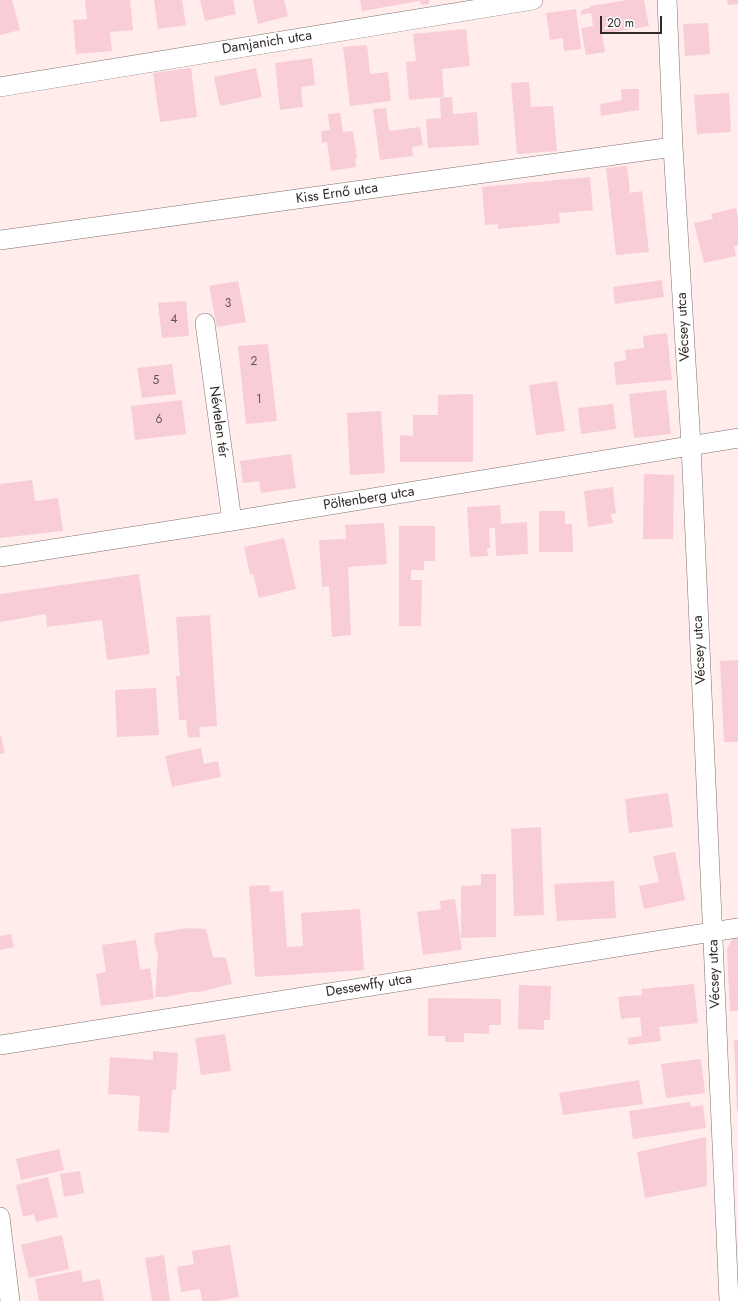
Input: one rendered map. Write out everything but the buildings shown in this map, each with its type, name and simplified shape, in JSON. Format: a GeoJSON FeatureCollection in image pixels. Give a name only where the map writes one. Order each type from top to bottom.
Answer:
{"type":"FeatureCollection","features":[{"type":"Feature","properties":{"kind":"street","name":"Damjanich utca"},"geometry":{"type":"LineString","coordinates":[[0,87],[458,6],[533,0]]}},
{"type":"Feature","properties":{"kind":"street","name":"Vécsey utca"},"geometry":{"type":"LineString","coordinates":[[667,0],[673,148],[691,445],[729,1301]]}},
{"type":"Feature","properties":{"kind":"street","name":"Kiss Ernő utca"},"geometry":{"type":"LineString","coordinates":[[0,240],[673,148]]}},
{"type":"Feature","properties":{"kind":"street","name":"Névtelen tér"},"geometry":{"type":"LineString","coordinates":[[205,323],[232,521]]}},
{"type":"Feature","properties":{"kind":"street","name":"Pöltenberg utca"},"geometry":{"type":"LineString","coordinates":[[0,557],[232,521],[738,438]]}},
{"type":"Feature","properties":{"kind":"street","name":"Dessewffy utca"},"geometry":{"type":"LineString","coordinates":[[0,1044],[738,928]]}},
{"type":"Feature","properties":{"kind":"street"},"geometry":{"type":"LineString","coordinates":[[0,1217],[10,1301]]}}]}
